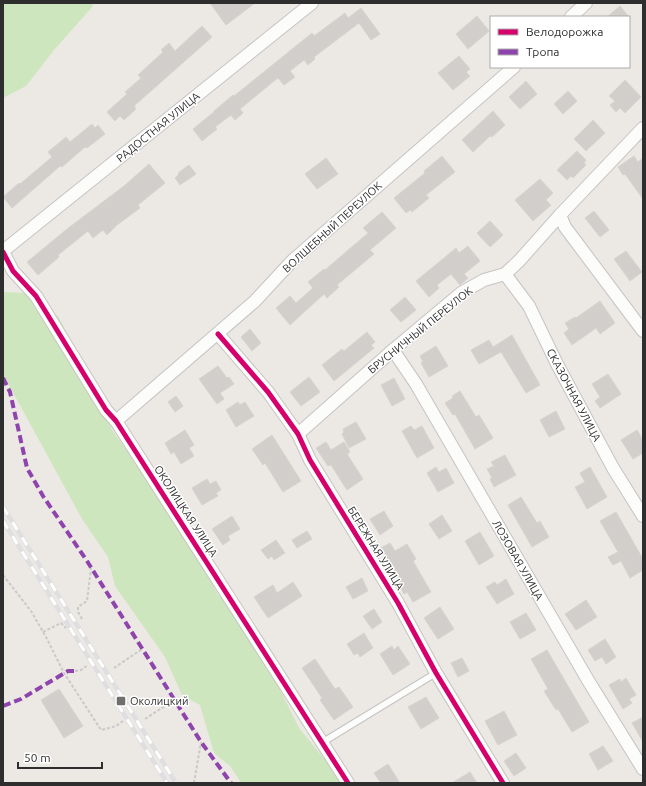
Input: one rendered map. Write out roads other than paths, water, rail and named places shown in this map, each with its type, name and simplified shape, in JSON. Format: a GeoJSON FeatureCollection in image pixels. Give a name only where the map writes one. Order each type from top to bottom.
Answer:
{"type":"FeatureCollection","features":[{"type":"Feature","properties":{"kind":"street","name":"РАДОСТНАЯ УЛИЦА"},"geometry":{"type":"LineString","coordinates":[[3,252],[312,3]]}},
{"type":"Feature","properties":{"kind":"street"},"geometry":{"type":"LineString","coordinates":[[572,16],[586,3]]}},
{"type":"Feature","properties":{"kind":"street","name":"ВОЛШЕБНЫЙ ПЕРЕУЛОК"},"geometry":{"type":"LineString","coordinates":[[116,421],[218,334],[255,301],[292,261],[513,68]]}},
{"type":"Feature","properties":{"kind":"street","name":"БРУСНИЧНЫЙ ПЕРЕУЛОК"},"geometry":{"type":"LineString","coordinates":[[298,434],[393,350],[461,293],[484,280],[505,274],[519,261],[560,214],[642,131]]}},
{"type":"Feature","properties":{"kind":"street"},"geometry":{"type":"LineString","coordinates":[[560,214],[565,227],[643,330]]}},
{"type":"Feature","properties":{"kind":"street","name":"ОКОЛИЦКАЯ УЛИЦА"},"geometry":{"type":"LineString","coordinates":[[3,252],[13,271],[36,296],[106,410],[116,421],[348,783]]}},
{"type":"Feature","properties":{"kind":"street","name":"СКАЗОЧНАЯ УЛИЦА"},"geometry":{"type":"LineString","coordinates":[[505,274],[529,306],[557,364],[613,468],[643,516]]}},
{"type":"Feature","properties":{"kind":"street","name":"БЕРЕЖНАЯ УЛИЦА"},"geometry":{"type":"LineString","coordinates":[[218,334],[268,392],[298,434],[310,460],[398,602],[436,673],[503,783]]}},
{"type":"Feature","properties":{"kind":"street","name":"ЛОЗОВАЯ УЛИЦА"},"geometry":{"type":"LineString","coordinates":[[393,350],[416,384],[589,682],[643,769]]}},
{"type":"Feature","properties":{"kind":"lane"},"geometry":{"type":"LineString","coordinates":[[323,742],[436,673]]}},
{"type":"Feature","properties":{"kind":"railway"},"geometry":{"type":"LineString","coordinates":[[3,507],[176,783]]}},
{"type":"Feature","properties":{"kind":"railway"},"geometry":{"type":"LineString","coordinates":[[3,521],[167,783]]}},
{"type":"Feature","properties":{"kind":"place","name":"Околицкий"},"geometry":{"type":"Point","coordinates":[121,701]}}]}
